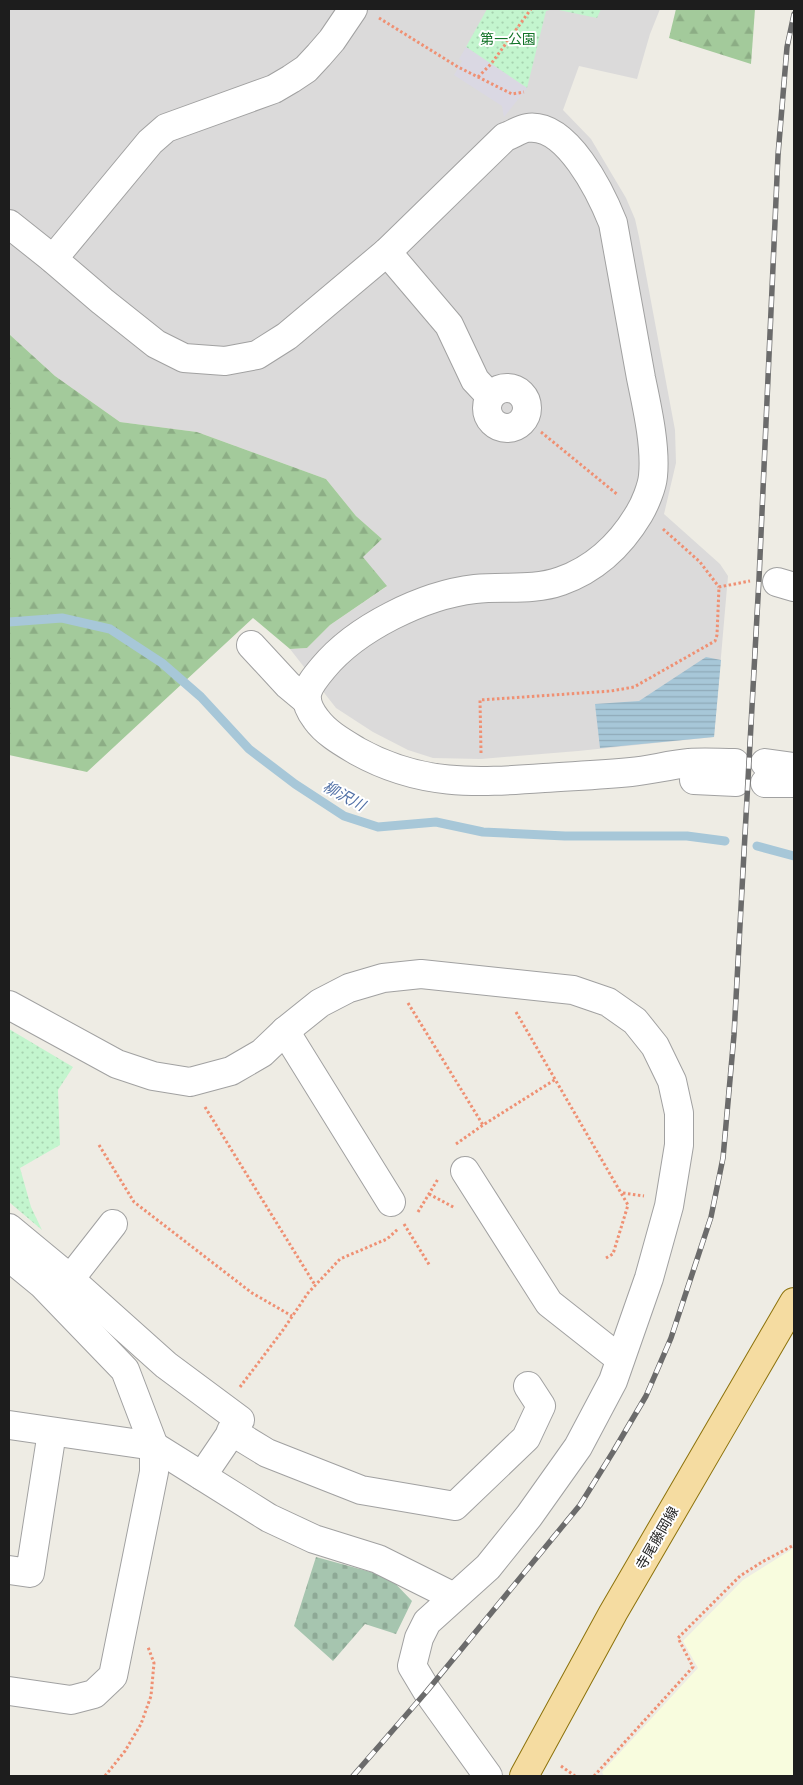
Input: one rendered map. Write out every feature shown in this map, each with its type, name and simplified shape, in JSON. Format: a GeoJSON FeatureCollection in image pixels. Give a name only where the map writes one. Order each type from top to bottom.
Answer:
{"type":"FeatureCollection","features":[{"type":"Feature","properties":{"kind":"main road","name":"寺尾藤岡線"},"geometry":{"type":"LineString","coordinates":[[524,1776],[613,1613],[794,1302]]}},
{"type":"Feature","properties":{"kind":"street"},"geometry":{"type":"LineString","coordinates":[[53,259],[150,142],[166,128],[274,89],[291,80],[306,69],[332,40],[365,13]]}},
{"type":"Feature","properties":{"kind":"street"},"geometry":{"type":"LineString","coordinates":[[9,224],[156,344],[184,358],[225,361],[257,355],[287,336],[387,252],[506,138],[527,128],[547,130],[562,139],[602,196],[613,223],[650,423],[654,478],[640,512],[619,541],[606,555],[583,572],[536,588],[476,589],[425,601],[372,627],[332,656],[310,683],[306,692],[306,700]]}},
{"type":"Feature","properties":{"kind":"street"},"geometry":{"type":"LineString","coordinates":[[387,252],[449,325],[475,380],[490,396]]}},
{"type":"Feature","properties":{"kind":"street"},"geometry":{"type":"LineString","coordinates":[[251,645],[306,700],[316,719],[328,732],[370,758],[426,778],[483,782],[631,772],[690,763],[735,773]]}},
{"type":"Feature","properties":{"kind":"street"},"geometry":{"type":"LineString","coordinates":[[794,767],[765,773],[794,783]]}},
{"type":"Feature","properties":{"kind":"street"},"geometry":{"type":"LineString","coordinates":[[9,1005],[117,1064],[153,1076],[190,1082],[231,1072],[262,1052],[320,1003],[348,988],[383,978],[421,974],[573,990],[608,1002],[635,1021],[656,1046],[672,1081],[679,1113],[679,1145],[669,1206],[649,1278],[613,1381],[578,1447],[529,1516],[488,1567],[427,1622],[412,1666],[427,1691],[488,1776]]}},
{"type":"Feature","properties":{"kind":"street"},"geometry":{"type":"LineString","coordinates":[[285,1031],[398,1213]]}},
{"type":"Feature","properties":{"kind":"street"},"geometry":{"type":"LineString","coordinates":[[465,1171],[549,1303],[620,1359]]}},
{"type":"Feature","properties":{"kind":"street"},"geometry":{"type":"LineString","coordinates":[[70,1279],[113,1224]]}},
{"type":"Feature","properties":{"kind":"street"},"geometry":{"type":"LineString","coordinates":[[9,1228],[166,1364],[240,1420],[202,1476]]}},
{"type":"Feature","properties":{"kind":"street"},"geometry":{"type":"LineString","coordinates":[[9,1257],[44,1285],[125,1370],[154,1446],[154,1472],[113,1676],[94,1694],[72,1700],[9,1691]]}},
{"type":"Feature","properties":{"kind":"street"},"geometry":{"type":"LineString","coordinates":[[232,1432],[267,1453],[361,1490],[456,1506],[526,1438],[541,1406],[528,1386]]}},
{"type":"Feature","properties":{"kind":"street"},"geometry":{"type":"LineString","coordinates":[[9,1425],[154,1446],[269,1518],[314,1539],[378,1559],[454,1597]]}},
{"type":"Feature","properties":{"kind":"street"},"geometry":{"type":"LineString","coordinates":[[9,1570],[30,1573],[52,1432]]}},
{"type":"Feature","properties":{"kind":"path"},"geometry":{"type":"LineString","coordinates":[[478,77],[491,64],[531,9]]}},
{"type":"Feature","properties":{"kind":"path"},"geometry":{"type":"LineString","coordinates":[[365,13],[458,67],[512,94],[524,92]]}},
{"type":"Feature","properties":{"kind":"path"},"geometry":{"type":"LineString","coordinates":[[541,432],[624,500]]}},
{"type":"Feature","properties":{"kind":"path"},"geometry":{"type":"LineString","coordinates":[[481,759],[480,700],[611,691],[634,687],[715,641],[718,635],[719,588],[700,562],[658,525]]}},
{"type":"Feature","properties":{"kind":"path"},"geometry":{"type":"LineString","coordinates":[[719,588],[759,579],[786,585]]}},
{"type":"Feature","properties":{"kind":"path"},"geometry":{"type":"LineString","coordinates":[[406,1000],[483,1125]]}},
{"type":"Feature","properties":{"kind":"path"},"geometry":{"type":"LineString","coordinates":[[513,1006],[628,1205],[613,1254],[606,1258]]}},
{"type":"Feature","properties":{"kind":"path"},"geometry":{"type":"LineString","coordinates":[[203,1104],[315,1285]]}},
{"type":"Feature","properties":{"kind":"path"},"geometry":{"type":"LineString","coordinates":[[99,1146],[134,1202],[252,1293],[292,1316]]}},
{"type":"Feature","properties":{"kind":"path"},"geometry":{"type":"LineString","coordinates":[[398,1213],[430,1266]]}},
{"type":"Feature","properties":{"kind":"path"},"geometry":{"type":"LineString","coordinates":[[594,1776],[693,1667],[678,1638],[740,1576],[794,1545]]}},
{"type":"Feature","properties":{"kind":"shaded area"},"geometry":{"type":"Polygon","coordinates":[[[9,9],[660,9],[650,34],[637,79],[579,66],[563,110],[591,139],[626,198],[635,219],[675,430],[676,463],[664,514],[720,564],[728,576],[714,737],[481,759],[433,758],[408,750],[373,732],[336,708],[290,649],[307,648],[330,625],[386,587],[363,557],[382,539],[356,516],[326,479],[197,432],[120,422],[55,376],[9,334],[9,9]]]}},
{"type":"Feature","properties":{"kind":"shaded area"},"geometry":{"type":"Polygon","coordinates":[[[466,47],[527,88],[504,117],[502,106],[454,75],[462,61],[459,59],[466,47]]]}},
{"type":"Feature","properties":{"kind":"shaded area"},"geometry":{"type":"Polygon","coordinates":[[[794,1548],[794,1776],[604,1776],[602,1772],[698,1668],[683,1641],[743,1580],[794,1548]]]}},
{"type":"Feature","properties":{"kind":"green space","name":"第一公園"},"geometry":{"type":"Polygon","coordinates":[[[487,9],[553,9],[546,11],[527,88],[466,47],[487,9]]]}},
{"type":"Feature","properties":{"kind":"green space","name":"第一公園"},"geometry":{"type":"Polygon","coordinates":[[[554,9],[601,9],[597,18],[554,9]]]}},
{"type":"Feature","properties":{"kind":"green space"},"geometry":{"type":"Polygon","coordinates":[[[676,9],[755,9],[751,64],[669,38],[676,9]]]}},
{"type":"Feature","properties":{"kind":"green space"},"geometry":{"type":"Polygon","coordinates":[[[9,334],[55,376],[120,422],[197,432],[326,479],[356,516],[382,539],[363,557],[387,586],[330,625],[307,648],[290,649],[253,618],[87,772],[9,755],[9,334]]]}},
{"type":"Feature","properties":{"kind":"green space"},"geometry":{"type":"Polygon","coordinates":[[[9,1029],[73,1067],[58,1090],[60,1145],[20,1168],[31,1207],[42,1230],[9,1202],[9,1029]]]}},
{"type":"Feature","properties":{"kind":"green space"},"geometry":{"type":"Polygon","coordinates":[[[316,1557],[389,1577],[412,1601],[396,1634],[365,1624],[333,1661],[294,1626],[316,1557]]]}},
{"type":"Feature","properties":{"kind":"water"},"geometry":{"type":"Polygon","coordinates":[[[706,657],[721,660],[714,737],[600,748],[595,704],[639,701],[706,657]]]}},
{"type":"Feature","properties":{"kind":"waterway","name":"柳沢川"},"geometry":{"type":"LineString","coordinates":[[9,622],[62,618],[110,629],[162,663],[201,697],[249,749],[295,784],[344,816],[378,827],[436,822],[483,832],[565,836],[687,836],[725,841]]}},
{"type":"Feature","properties":{"kind":"waterway","name":"柳沢川"},"geometry":{"type":"LineString","coordinates":[[757,846],[794,856]]}},
{"type":"Feature","properties":{"kind":"railway"},"geometry":{"type":"LineString","coordinates":[[353,1776],[427,1691],[580,1505],[646,1396],[671,1338],[711,1217],[723,1158],[734,1035],[759,579],[778,155],[787,47],[794,14]]}}]}
